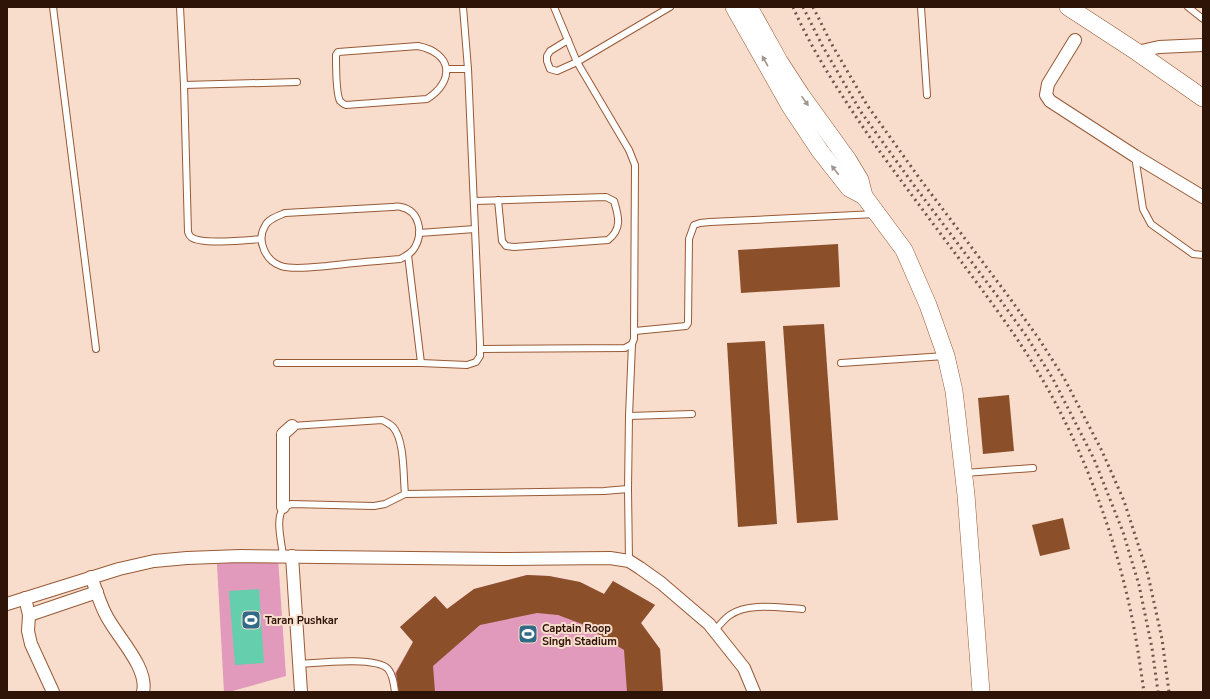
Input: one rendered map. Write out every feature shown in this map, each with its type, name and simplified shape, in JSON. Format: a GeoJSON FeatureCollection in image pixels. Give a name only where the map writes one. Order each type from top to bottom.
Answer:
{"type":"FeatureCollection","features":[{"type":"Feature","properties":{"kind":"street"},"geometry":{"type":"LineString","coordinates":[[734,7],[790,106],[820,151],[849,188],[864,196]]}},
{"type":"Feature","properties":{"kind":"street"},"geometry":{"type":"LineString","coordinates":[[749,7],[797,90],[848,160],[860,180],[864,196],[904,250],[923,293],[946,356],[954,391],[964,473],[981,692]]}},
{"type":"Feature","properties":{"kind":"street"},"geometry":{"type":"LineString","coordinates":[[1068,7],[1137,52],[1203,98]]}},
{"type":"Feature","properties":{"kind":"street"},"geometry":{"type":"LineString","coordinates":[[1075,40],[1048,84],[1046,95],[1050,101],[1135,156],[1203,197]]}},
{"type":"Feature","properties":{"kind":"street"},"geometry":{"type":"LineString","coordinates":[[1137,52],[1159,47],[1203,45]]}},
{"type":"Feature","properties":{"kind":"street"},"geometry":{"type":"LineString","coordinates":[[284,507],[283,434],[292,426]]}},
{"type":"Feature","properties":{"kind":"street"},"geometry":{"type":"LineString","coordinates":[[288,556],[301,692]]}},
{"type":"Feature","properties":{"kind":"street"},"geometry":{"type":"LineString","coordinates":[[7,604],[119,569],[154,561],[288,556],[502,559],[610,558],[629,561],[661,583],[708,624],[744,668],[754,692]]}},
{"type":"Feature","properties":{"kind":"street"},"geometry":{"type":"LineString","coordinates":[[91,578],[105,613],[143,675],[143,692]]}},
{"type":"Feature","properties":{"kind":"street"},"geometry":{"type":"LineString","coordinates":[[29,615],[97,592]]}},
{"type":"Feature","properties":{"kind":"street"},"geometry":{"type":"LineString","coordinates":[[25,598],[29,615],[28,631],[31,644],[53,692]]}},
{"type":"Feature","properties":{"kind":"lane"},"geometry":{"type":"LineString","coordinates":[[53,7],[96,349]]}},
{"type":"Feature","properties":{"kind":"lane"},"geometry":{"type":"LineString","coordinates":[[180,7],[184,85],[188,232],[191,238],[198,240],[224,241],[261,239]]}},
{"type":"Feature","properties":{"kind":"lane"},"geometry":{"type":"LineString","coordinates":[[277,363],[421,362],[467,365],[476,362],[480,356],[468,70],[463,7]]}},
{"type":"Feature","properties":{"kind":"lane"},"geometry":{"type":"LineString","coordinates":[[554,7],[577,62],[629,150],[635,165],[635,331],[632,344],[629,416],[629,561]]}},
{"type":"Feature","properties":{"kind":"lane"},"geometry":{"type":"LineString","coordinates":[[568,40],[550,51],[547,56],[550,69],[557,71],[577,62],[670,7]]}},
{"type":"Feature","properties":{"kind":"lane"},"geometry":{"type":"LineString","coordinates":[[921,7],[927,95]]}},
{"type":"Feature","properties":{"kind":"lane"},"geometry":{"type":"LineString","coordinates":[[1188,7],[1203,19]]}},
{"type":"Feature","properties":{"kind":"lane"},"geometry":{"type":"LineString","coordinates":[[418,46],[434,51],[445,62],[447,69],[444,80],[436,93],[427,99],[346,105],[339,99],[336,55],[338,52],[418,46]]}},
{"type":"Feature","properties":{"kind":"lane"},"geometry":{"type":"LineString","coordinates":[[447,69],[468,70]]}},
{"type":"Feature","properties":{"kind":"lane"},"geometry":{"type":"LineString","coordinates":[[184,85],[297,82]]}},
{"type":"Feature","properties":{"kind":"lane"},"geometry":{"type":"LineString","coordinates":[[1135,156],[1143,209],[1151,224],[1192,254],[1203,255]]}},
{"type":"Feature","properties":{"kind":"lane"},"geometry":{"type":"LineString","coordinates":[[474,201],[498,200],[606,197],[614,201],[618,227],[615,235],[608,240],[514,247],[506,246],[502,241],[498,200]]}},
{"type":"Feature","properties":{"kind":"lane"},"geometry":{"type":"LineString","coordinates":[[401,207],[410,210],[415,216],[419,225],[419,233],[415,248],[408,255],[400,259],[302,268],[281,266],[269,258],[264,252],[261,239],[265,226],[272,219],[285,213],[401,207]]}},
{"type":"Feature","properties":{"kind":"lane"},"geometry":{"type":"LineString","coordinates":[[635,331],[686,326],[688,323],[689,239],[694,225],[710,222],[877,214]]}},
{"type":"Feature","properties":{"kind":"lane"},"geometry":{"type":"LineString","coordinates":[[419,233],[475,229]]}},
{"type":"Feature","properties":{"kind":"lane"},"geometry":{"type":"LineString","coordinates":[[408,255],[421,362]]}},
{"type":"Feature","properties":{"kind":"lane"},"geometry":{"type":"LineString","coordinates":[[480,348],[626,348],[632,344]]}},
{"type":"Feature","properties":{"kind":"lane"},"geometry":{"type":"LineString","coordinates":[[841,363],[946,356]]}},
{"type":"Feature","properties":{"kind":"lane"},"geometry":{"type":"LineString","coordinates":[[629,416],[692,414]]}},
{"type":"Feature","properties":{"kind":"lane"},"geometry":{"type":"LineString","coordinates":[[292,426],[382,420],[392,425],[397,433],[401,446],[405,494]]}},
{"type":"Feature","properties":{"kind":"lane"},"geometry":{"type":"LineString","coordinates":[[964,473],[1033,468]]}},
{"type":"Feature","properties":{"kind":"lane"},"geometry":{"type":"LineString","coordinates":[[288,556],[279,522],[280,514],[284,507],[291,504],[374,506],[385,504],[405,494],[604,492],[628,489]]}},
{"type":"Feature","properties":{"kind":"lane"},"geometry":{"type":"LineString","coordinates":[[714,631],[730,615],[744,609],[758,606],[802,609]]}},
{"type":"Feature","properties":{"kind":"lane"},"geometry":{"type":"LineString","coordinates":[[299,664],[353,661],[370,662],[382,665],[388,668],[393,679],[395,692]]}},
{"type":"Feature","properties":{"kind":"shaded area","name":"Taran Pushkar"},"geometry":{"type":"Polygon","coordinates":[[[278,558],[286,676],[229,692],[224,692],[217,564],[278,558]]]}},
{"type":"Feature","properties":{"kind":"shaded area","name":"Captain Roop Singh Stadium"},"geometry":{"type":"Polygon","coordinates":[[[527,575],[549,576],[580,582],[604,594],[613,581],[655,605],[641,623],[660,649],[663,692],[398,692],[395,673],[413,642],[400,627],[435,596],[447,609],[474,589],[527,575]]]}},
{"type":"Feature","properties":{"kind":"shaded area"},"geometry":{"type":"Polygon","coordinates":[[[259,589],[264,663],[235,665],[229,591],[259,589]]]}},
{"type":"Feature","properties":{"kind":"building"},"geometry":{"type":"Polygon","coordinates":[[[838,244],[840,287],[741,293],[738,250],[838,244]]]}},
{"type":"Feature","properties":{"kind":"building"},"geometry":{"type":"Polygon","coordinates":[[[824,324],[838,520],[797,523],[783,326],[824,324]]]}},
{"type":"Feature","properties":{"kind":"building"},"geometry":{"type":"Polygon","coordinates":[[[765,341],[777,524],[738,527],[727,343],[765,341]]]}},
{"type":"Feature","properties":{"kind":"building"},"geometry":{"type":"Polygon","coordinates":[[[1009,395],[1014,451],[983,454],[978,398],[1009,395]]]}},
{"type":"Feature","properties":{"kind":"building"},"geometry":{"type":"Polygon","coordinates":[[[1063,518],[1070,549],[1040,556],[1032,525],[1063,518]]]}},
{"type":"Feature","properties":{"kind":"building"},"geometry":{"type":"Polygon","coordinates":[[[527,575],[549,576],[580,582],[604,594],[613,581],[655,605],[641,623],[660,649],[663,692],[627,692],[624,650],[582,624],[558,615],[537,613],[480,625],[433,666],[435,692],[399,692],[396,673],[413,642],[400,627],[435,596],[447,609],[474,589],[527,575]]]}},
{"type":"Feature","properties":{"kind":"railway"},"geometry":{"type":"LineString","coordinates":[[793,7],[810,42],[851,110],[884,158],[1007,325],[1027,354],[1058,408],[1082,457],[1102,509],[1118,561],[1131,613],[1144,692]]}},
{"type":"Feature","properties":{"kind":"railway"},"geometry":{"type":"LineString","coordinates":[[803,7],[823,47],[861,112],[1027,337],[1053,379],[1094,459],[1123,532],[1139,585],[1152,648],[1158,692]]}},
{"type":"Feature","properties":{"kind":"railway"},"geometry":{"type":"LineString","coordinates":[[813,7],[831,43],[867,105],[1039,339],[1064,378],[1102,451],[1124,501],[1148,575],[1162,639],[1169,692]]}},
{"type":"Feature","properties":{"kind":"place","name":"Taran Pushkar"},"geometry":{"type":"Point","coordinates":[251,620]}},
{"type":"Feature","properties":{"kind":"place","name":"Captain Roop Singh Stadium"},"geometry":{"type":"Point","coordinates":[528,634]}}]}
